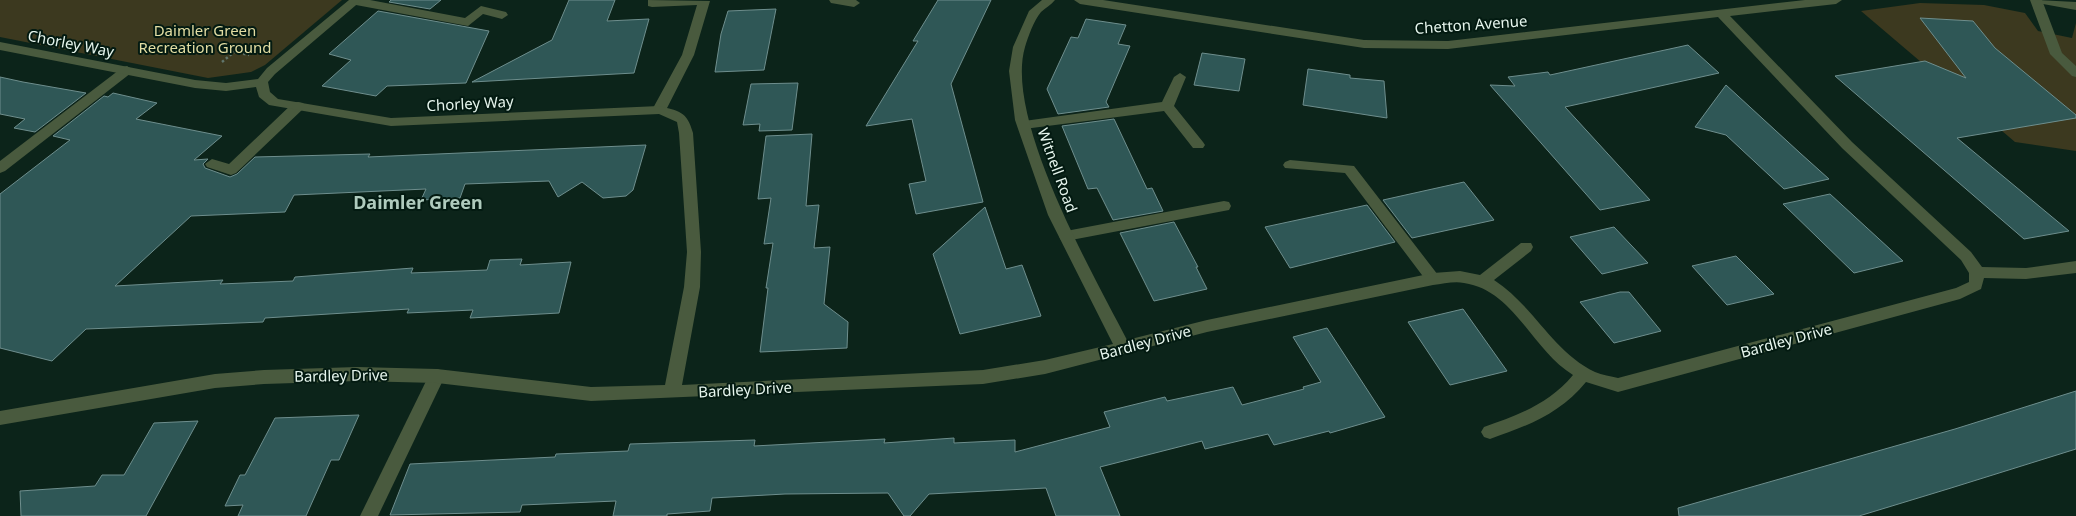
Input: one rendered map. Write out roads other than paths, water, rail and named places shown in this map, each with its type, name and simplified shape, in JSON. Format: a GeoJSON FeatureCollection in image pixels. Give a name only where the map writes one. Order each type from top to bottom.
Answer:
{"type":"FeatureCollection","features":[{"type":"Feature","properties":{"kind":"street"},"geometry":{"type":"LineString","coordinates":[[262,82],[271,71],[356,0],[468,22],[481,10],[502,14]]}},
{"type":"Feature","properties":{"kind":"street"},"geometry":{"type":"LineString","coordinates":[[652,2],[710,0]]}},
{"type":"Feature","properties":{"kind":"street"},"geometry":{"type":"LineString","coordinates":[[835,0],[854,3]]}},
{"type":"Feature","properties":{"kind":"street","name":"Witnell Road"},"geometry":{"type":"LineString","coordinates":[[1048,0],[1034,12],[1019,47],[1015,71],[1016,93],[1024,125],[1055,215],[1123,348]]}},
{"type":"Feature","properties":{"kind":"street","name":"Chetton Avenue"},"geometry":{"type":"LineString","coordinates":[[1080,0],[1364,44],[1409,45],[1448,45],[1722,15],[1836,0]]}},
{"type":"Feature","properties":{"kind":"street"},"geometry":{"type":"LineString","coordinates":[[2036,0],[2056,54],[2076,73]]}},
{"type":"Feature","properties":{"kind":"street"},"geometry":{"type":"LineString","coordinates":[[2042,0],[2076,6]]}},
{"type":"Feature","properties":{"kind":"street"},"geometry":{"type":"LineString","coordinates":[[659,110],[688,55],[704,1]]}},
{"type":"Feature","properties":{"kind":"street"},"geometry":{"type":"LineString","coordinates":[[1722,15],[1847,145],[1966,256],[1977,272],[1997,275],[2038,274],[2076,267]]}},
{"type":"Feature","properties":{"kind":"street","name":"Chorley Way"},"geometry":{"type":"LineString","coordinates":[[0,46],[195,84],[226,87],[262,82],[264,94],[274,102],[391,122],[659,110],[674,114],[683,120],[685,126],[694,252],[692,287],[672,392]]}},
{"type":"Feature","properties":{"kind":"street"},"geometry":{"type":"LineString","coordinates":[[0,168],[127,70]]}},
{"type":"Feature","properties":{"kind":"street"},"geometry":{"type":"LineString","coordinates":[[1167,106],[1180,77]]}},
{"type":"Feature","properties":{"kind":"street"},"geometry":{"type":"LineString","coordinates":[[212,164],[230,170],[298,106]]}},
{"type":"Feature","properties":{"kind":"street"},"geometry":{"type":"LineString","coordinates":[[1024,125],[1167,106]]}},
{"type":"Feature","properties":{"kind":"street"},"geometry":{"type":"LineString","coordinates":[[1167,106],[1198,145]]}},
{"type":"Feature","properties":{"kind":"street"},"geometry":{"type":"LineString","coordinates":[[1290,165],[1350,169],[1433,279]]}},
{"type":"Feature","properties":{"kind":"street"},"geometry":{"type":"LineString","coordinates":[[1066,236],[1224,206]]}},
{"type":"Feature","properties":{"kind":"street"},"geometry":{"type":"LineString","coordinates":[[1482,282],[1526,248]]}},
{"type":"Feature","properties":{"kind":"street","name":"Bardley Drive"},"geometry":{"type":"LineString","coordinates":[[0,418],[215,381],[356,374],[438,376],[591,394],[672,392],[983,377],[1045,367],[1207,326],[1433,279],[1464,277],[1482,282],[1511,299],[1559,358],[1582,375],[1604,383],[1618,385],[1960,293],[1976,285],[1977,272]]}},
{"type":"Feature","properties":{"kind":"street"},"geometry":{"type":"LineString","coordinates":[[1490,432],[1540,414],[1558,403],[1582,375]]}},
{"type":"Feature","properties":{"kind":"street"},"geometry":{"type":"LineString","coordinates":[[369,516],[438,376]]}},
{"type":"Feature","properties":{"kind":"district","name":"Daimler Green"},"geometry":{"type":"Point","coordinates":[418,202]}},
{"type":"Feature","properties":{"kind":"park label","name":"Daimler Green Recreation Ground"},"geometry":{"type":"Point","coordinates":[205,38]}}]}
